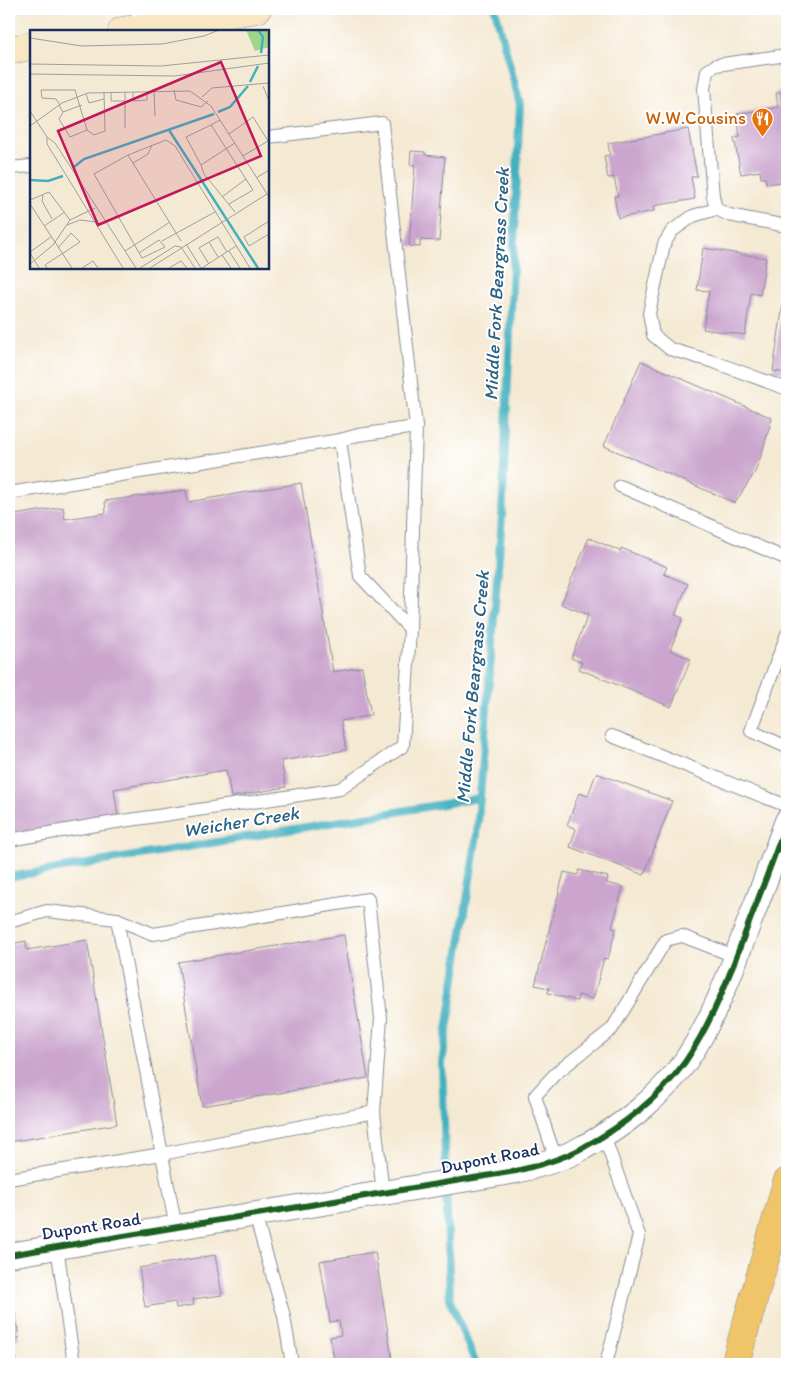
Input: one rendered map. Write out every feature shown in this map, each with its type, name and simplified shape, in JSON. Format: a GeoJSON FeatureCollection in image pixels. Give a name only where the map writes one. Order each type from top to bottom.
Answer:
{"type":"FeatureCollection","features":[{"type":"Feature","properties":{"kind":"highway"},"geometry":{"type":"LineString","coordinates":[[735,1364],[787,1182]]}},
{"type":"Feature","properties":{"kind":"main road"},"geometry":{"type":"LineString","coordinates":[[132,23],[226,14],[257,9]]}},
{"type":"Feature","properties":{"kind":"main road"},"geometry":{"type":"LineString","coordinates":[[9,50],[30,46]]}},
{"type":"Feature","properties":{"kind":"street","name":"Dupont Road"},"geometry":{"type":"LineString","coordinates":[[9,1255],[516,1171],[556,1160],[584,1148],[616,1129],[656,1095],[684,1063],[709,1021],[737,957],[787,821]]}},
{"type":"Feature","properties":{"kind":"lane"},"geometry":{"type":"LineString","coordinates":[[202,30],[226,14]]}},
{"type":"Feature","properties":{"kind":"lane"},"geometry":{"type":"LineString","coordinates":[[716,209],[713,196],[704,89],[707,71],[716,65],[787,55]]}},
{"type":"Feature","properties":{"kind":"lane"},"geometry":{"type":"LineString","coordinates":[[9,840],[96,825],[340,789],[403,746],[410,629],[416,427],[382,123],[269,137]]}},
{"type":"Feature","properties":{"kind":"lane"},"geometry":{"type":"LineString","coordinates":[[9,168],[30,166]]}},
{"type":"Feature","properties":{"kind":"lane"},"geometry":{"type":"LineString","coordinates":[[787,226],[728,215],[716,209],[693,216],[672,231],[664,244],[649,313],[654,335],[670,349],[787,389]]}},
{"type":"Feature","properties":{"kind":"lane"},"geometry":{"type":"LineString","coordinates":[[9,493],[416,427]]}},
{"type":"Feature","properties":{"kind":"lane"},"geometry":{"type":"LineString","coordinates":[[340,440],[360,576],[410,629]]}},
{"type":"Feature","properties":{"kind":"lane"},"geometry":{"type":"LineString","coordinates":[[620,486],[787,559]]}},
{"type":"Feature","properties":{"kind":"lane"},"geometry":{"type":"LineString","coordinates":[[787,634],[751,730],[787,746]]}},
{"type":"Feature","properties":{"kind":"lane"},"geometry":{"type":"LineString","coordinates":[[612,736],[787,806]]}},
{"type":"Feature","properties":{"kind":"lane"},"geometry":{"type":"LineString","coordinates":[[9,922],[47,911],[117,919],[152,934],[368,899],[381,1018],[374,1112],[383,1194]]}},
{"type":"Feature","properties":{"kind":"lane"},"geometry":{"type":"LineString","coordinates":[[117,919],[176,1228]]}},
{"type":"Feature","properties":{"kind":"lane"},"geometry":{"type":"LineString","coordinates":[[556,1160],[535,1096],[555,1074],[612,1029],[666,940],[682,936],[737,957]]}},
{"type":"Feature","properties":{"kind":"lane"},"geometry":{"type":"LineString","coordinates":[[9,1179],[162,1154],[374,1112]]}},
{"type":"Feature","properties":{"kind":"lane"},"geometry":{"type":"LineString","coordinates":[[604,1136],[639,1235],[606,1364]]}},
{"type":"Feature","properties":{"kind":"lane"},"geometry":{"type":"LineString","coordinates":[[255,1215],[284,1316],[292,1364]]}},
{"type":"Feature","properties":{"kind":"lane"},"geometry":{"type":"LineString","coordinates":[[57,1247],[74,1364]]}},
{"type":"Feature","properties":{"kind":"building","name":"W.W.Cousins"},"geometry":{"type":"Polygon","coordinates":[[[787,91],[787,181],[767,184],[765,178],[761,178],[760,171],[741,174],[734,138],[740,137],[737,114],[778,107],[776,93],[787,91]]]}},
{"type":"Feature","properties":{"kind":"building"},"geometry":{"type":"Polygon","coordinates":[[[688,129],[697,176],[691,177],[695,199],[653,206],[654,211],[618,218],[614,196],[618,196],[614,177],[608,178],[604,156],[610,155],[608,143],[688,129]]]}},
{"type":"Feature","properties":{"kind":"building"},"geometry":{"type":"Polygon","coordinates":[[[411,151],[425,152],[425,155],[445,157],[439,241],[420,240],[420,247],[409,246],[415,165],[410,165],[411,151]]]}},
{"type":"Feature","properties":{"kind":"building"},"geometry":{"type":"Polygon","coordinates":[[[703,248],[766,258],[760,295],[751,293],[745,335],[703,329],[709,291],[697,290],[703,248]]]}},
{"type":"Feature","properties":{"kind":"building"},"geometry":{"type":"Polygon","coordinates":[[[787,283],[787,373],[773,371],[787,283]]]}},
{"type":"Feature","properties":{"kind":"building"},"geometry":{"type":"Polygon","coordinates":[[[641,361],[772,418],[755,472],[735,503],[604,446],[641,361]]]}},
{"type":"Feature","properties":{"kind":"building"},"geometry":{"type":"Polygon","coordinates":[[[301,483],[333,672],[362,667],[371,715],[341,721],[346,750],[281,761],[286,787],[231,797],[226,770],[114,789],[118,817],[9,835],[9,513],[14,515],[63,507],[65,519],[106,513],[105,501],[186,490],[188,502],[301,483]]]}},
{"type":"Feature","properties":{"kind":"building"},"geometry":{"type":"Polygon","coordinates":[[[589,538],[620,551],[621,548],[667,567],[664,574],[688,584],[675,615],[683,618],[670,650],[691,659],[671,707],[579,669],[582,662],[571,658],[588,615],[561,604],[589,538]]]}},
{"type":"Feature","properties":{"kind":"building"},"geometry":{"type":"Polygon","coordinates":[[[596,773],[672,801],[644,875],[570,847],[576,829],[567,825],[579,793],[588,796],[596,773]]]}},
{"type":"Feature","properties":{"kind":"building"},"geometry":{"type":"Polygon","coordinates":[[[579,870],[608,877],[606,883],[623,887],[612,928],[616,929],[608,959],[604,958],[593,999],[578,995],[577,1001],[548,993],[549,988],[535,985],[564,872],[578,875],[579,870]]]}},
{"type":"Feature","properties":{"kind":"building"},"geometry":{"type":"Polygon","coordinates":[[[344,935],[368,1078],[202,1106],[178,962],[344,935]]]}},
{"type":"Feature","properties":{"kind":"building"},"geometry":{"type":"Polygon","coordinates":[[[87,940],[117,1124],[9,1142],[9,944],[26,941],[27,950],[87,940]]]}},
{"type":"Feature","properties":{"kind":"building"},"geometry":{"type":"Polygon","coordinates":[[[375,1252],[393,1364],[335,1364],[330,1337],[341,1335],[339,1321],[330,1322],[320,1261],[375,1252]]]}},
{"type":"Feature","properties":{"kind":"building"},"geometry":{"type":"Polygon","coordinates":[[[215,1255],[222,1295],[193,1299],[194,1305],[176,1308],[175,1302],[145,1307],[139,1268],[215,1255]]]}},
{"type":"Feature","properties":{"kind":"building"},"geometry":{"type":"Polygon","coordinates":[[[15,1311],[19,1339],[12,1340],[16,1364],[9,1364],[9,1312],[15,1311]]]}},
{"type":"Feature","properties":{"kind":"waterway","name":"Middle Fork Beargrass Creek"},"geometry":{"type":"LineString","coordinates":[[476,1364],[450,1301],[442,1063],[477,834],[502,517],[520,104],[495,9]]}},
{"type":"Feature","properties":{"kind":"waterway","name":"Weicher Creek"},"geometry":{"type":"LineString","coordinates":[[9,877],[479,798]]}},
{"type":"Feature","properties":{"kind":"cycle path"},"geometry":{"type":"LineString","coordinates":[[9,1255],[516,1171],[543,1164],[584,1147],[626,1121],[652,1099],[675,1075],[695,1046],[727,980],[787,821]]}},
{"type":"Feature","properties":{"kind":"place","name":"W.W.Cousins"},"geometry":{"type":"Point","coordinates":[762,137]}}]}
